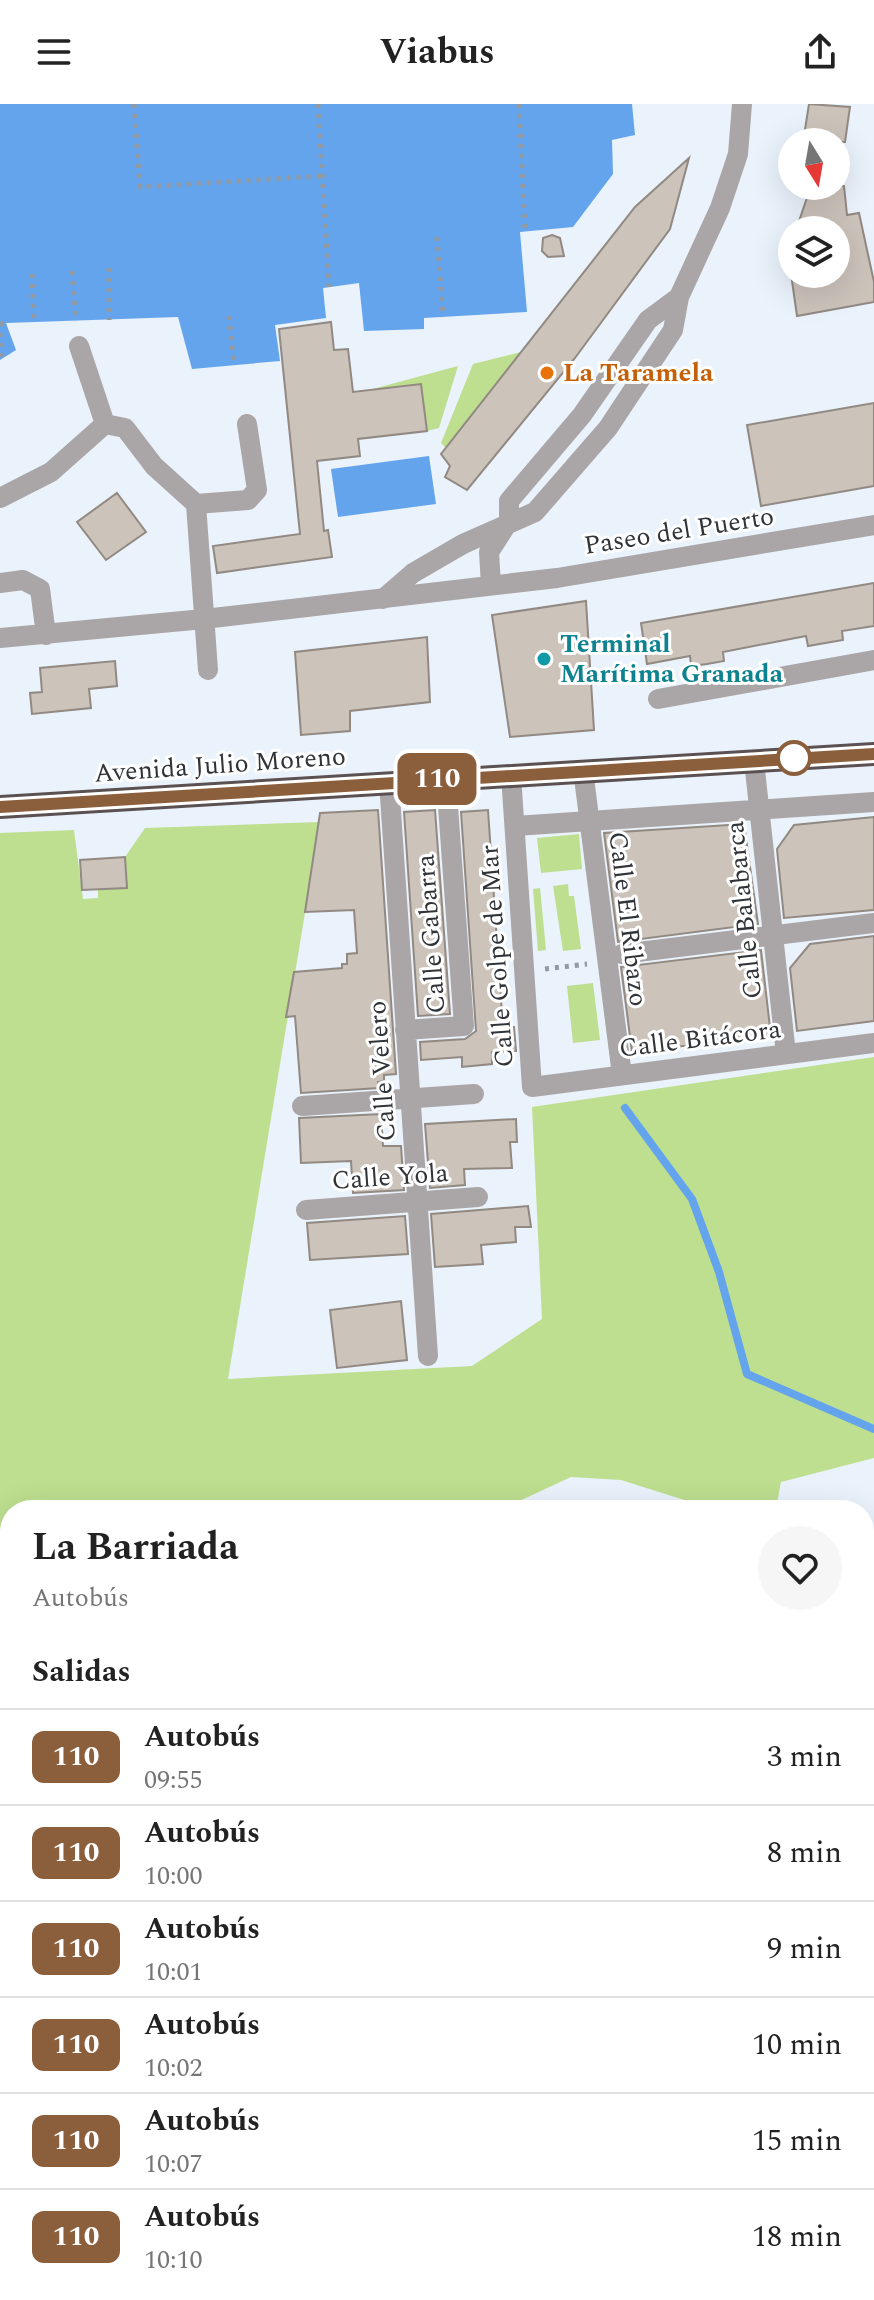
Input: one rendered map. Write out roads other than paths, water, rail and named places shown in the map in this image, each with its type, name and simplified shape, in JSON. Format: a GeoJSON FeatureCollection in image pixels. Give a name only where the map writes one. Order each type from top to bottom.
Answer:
{"type":"FeatureCollection","features":[{"type":"Feature","properties":{"kind":"highway","name":"Avenida Julio Moreno"},"geometry":{"type":"LineString","coordinates":[[0,807],[874,754]]}},
{"type":"Feature","properties":{"kind":"street"},"geometry":{"type":"LineString","coordinates":[[381,600],[413,573],[509,521],[535,512],[608,428],[673,330],[679,297],[720,208],[738,154],[742,104]]}},
{"type":"Feature","properties":{"kind":"street"},"geometry":{"type":"LineString","coordinates":[[491,585],[489,552],[509,521],[509,501],[582,415],[648,320],[679,297]]}},
{"type":"Feature","properties":{"kind":"street"},"geometry":{"type":"LineString","coordinates":[[79,346],[105,424]]}},
{"type":"Feature","properties":{"kind":"street"},"geometry":{"type":"LineString","coordinates":[[0,498],[51,472],[105,424]]}},
{"type":"Feature","properties":{"kind":"street"},"geometry":{"type":"LineString","coordinates":[[105,424],[125,428],[154,466],[196,504],[208,670]]}},
{"type":"Feature","properties":{"kind":"street"},"geometry":{"type":"LineString","coordinates":[[196,504],[248,500],[257,490],[247,424]]}},
{"type":"Feature","properties":{"kind":"street","name":"Paseo del Puerto"},"geometry":{"type":"LineString","coordinates":[[0,638],[381,600],[557,578],[874,525]]}},
{"type":"Feature","properties":{"kind":"street"},"geometry":{"type":"LineString","coordinates":[[0,583],[23,580],[40,589],[46,635]]}},
{"type":"Feature","properties":{"kind":"street"},"geometry":{"type":"LineString","coordinates":[[658,699],[874,660]]}},
{"type":"Feature","properties":{"kind":"street","name":"Calle Balabarca"},"geometry":{"type":"LineString","coordinates":[[754,761],[786,1054]]}},
{"type":"Feature","properties":{"kind":"street","name":"Calle El Ribazo"},"geometry":{"type":"LineString","coordinates":[[583,770],[614,958],[622,1075]]}},
{"type":"Feature","properties":{"kind":"street","name":"Calle Golpe de Mar"},"geometry":{"type":"LineString","coordinates":[[511,775],[532,1087]]}},
{"type":"Feature","properties":{"kind":"street","name":"Calle Gabarra"},"geometry":{"type":"LineString","coordinates":[[405,1030],[464,1026],[446,779]]}},
{"type":"Feature","properties":{"kind":"street","name":"Calle Velero"},"geometry":{"type":"LineString","coordinates":[[389,782],[428,1356]]}},
{"type":"Feature","properties":{"kind":"street"},"geometry":{"type":"LineString","coordinates":[[515,826],[874,802]]}},
{"type":"Feature","properties":{"kind":"street"},"geometry":{"type":"LineString","coordinates":[[614,958],[874,923]]}},
{"type":"Feature","properties":{"kind":"street","name":"Calle Bitácora"},"geometry":{"type":"LineString","coordinates":[[532,1087],[874,1043]]}},
{"type":"Feature","properties":{"kind":"street"},"geometry":{"type":"LineString","coordinates":[[302,1106],[474,1094]]}},
{"type":"Feature","properties":{"kind":"street","name":"Calle Yola"},"geometry":{"type":"LineString","coordinates":[[306,1210],[478,1197]]}},
{"type":"Feature","properties":{"kind":"water"},"geometry":{"type":"Polygon","coordinates":[[[0,104],[632,104],[635,135],[612,140],[613,174],[573,227],[520,232],[527,312],[424,318],[424,329],[364,331],[359,283],[323,288],[326,318],[275,325],[280,361],[192,369],[178,317],[6,323],[16,350],[0,360],[0,104]]]}},
{"type":"Feature","properties":{"kind":"water"},"geometry":{"type":"Polygon","coordinates":[[[429,456],[436,504],[338,517],[331,469],[429,456]]]}},
{"type":"Feature","properties":{"kind":"waterway"},"geometry":{"type":"LineString","coordinates":[[625,1108],[692,1199],[719,1272],[747,1374],[874,1429]]}},
{"type":"Feature","properties":{"kind":"place","name":"La Taramela"},"geometry":{"type":"Point","coordinates":[547,373]}},
{"type":"Feature","properties":{"kind":"place","name":"Terminal Marítima Granada"},"geometry":{"type":"Point","coordinates":[544,659]}}]}
